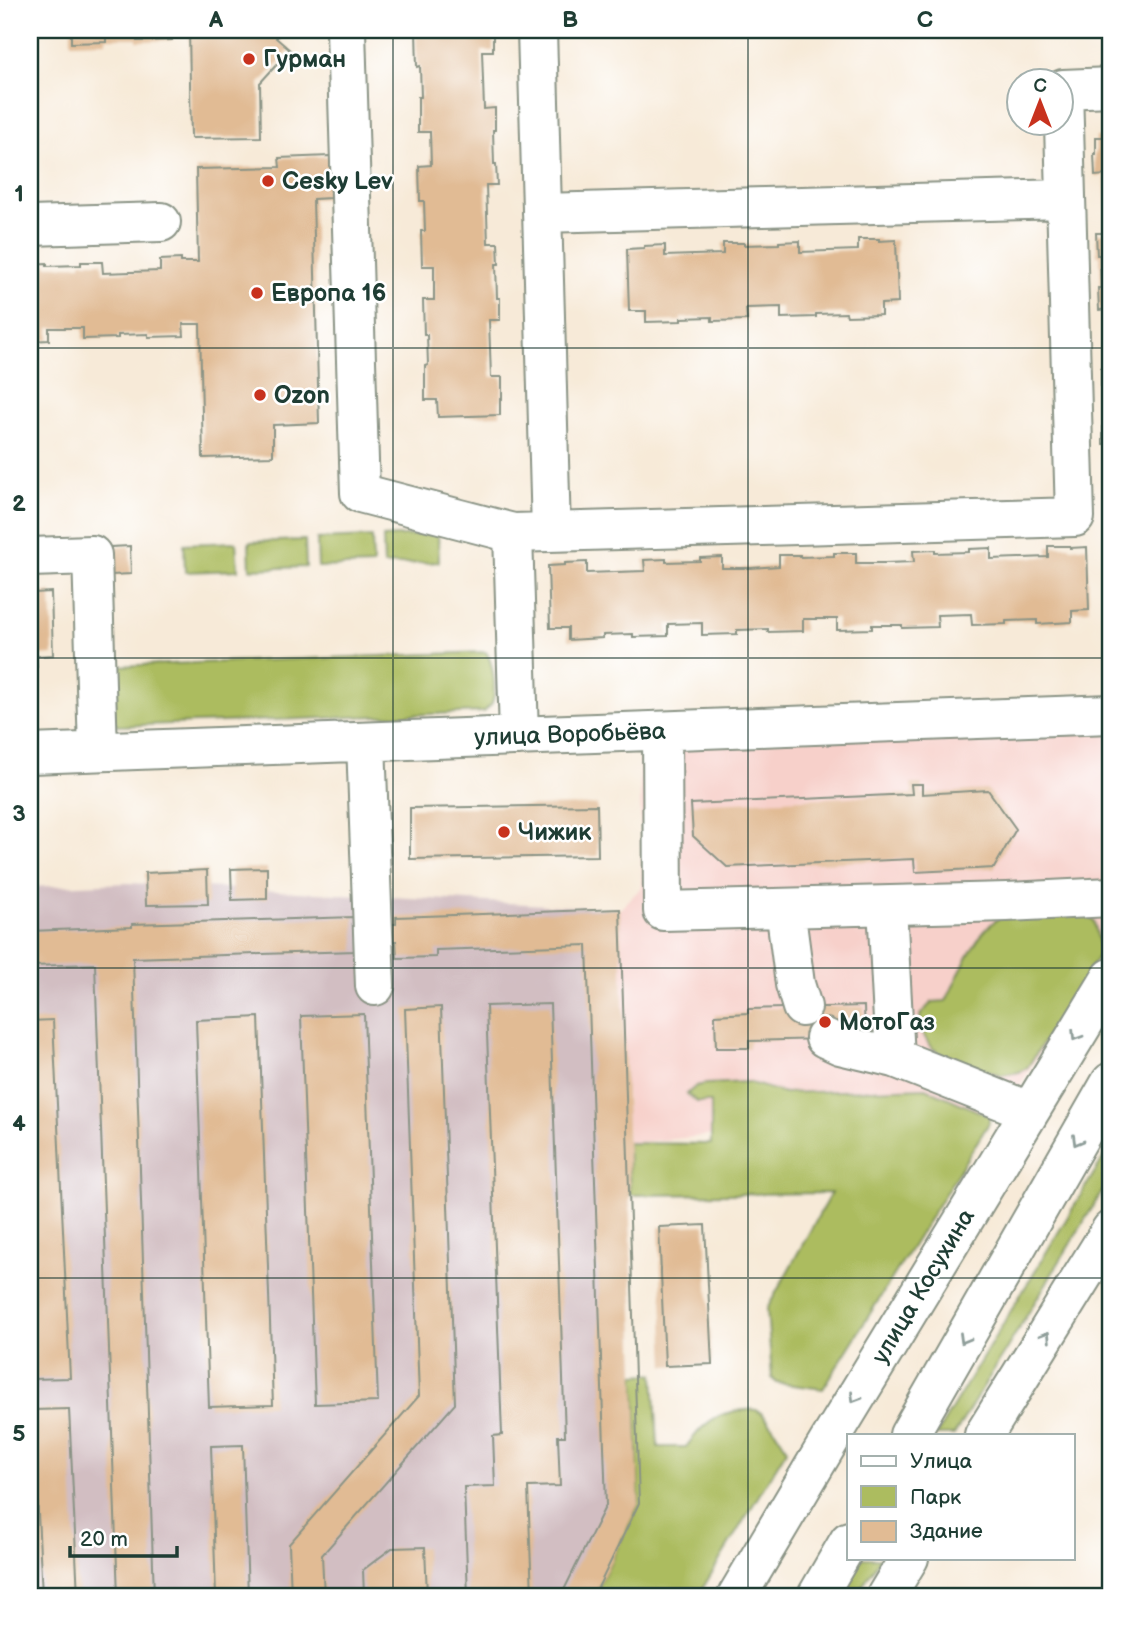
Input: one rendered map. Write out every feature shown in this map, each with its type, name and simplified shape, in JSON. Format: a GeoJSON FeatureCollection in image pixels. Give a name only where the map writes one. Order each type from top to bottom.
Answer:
{"type":"FeatureCollection","features":[{"type":"Feature","properties":{"kind":"street"},"geometry":{"type":"LineString","coordinates":[[346,30],[360,493],[513,533],[1075,517],[1063,89],[1111,87]]}},
{"type":"Feature","properties":{"kind":"street"},"geometry":{"type":"LineString","coordinates":[[537,30],[551,532]]}},
{"type":"Feature","properties":{"kind":"street"},"geometry":{"type":"LineString","coordinates":[[542,213],[1065,199]]}},
{"type":"Feature","properties":{"kind":"street"},"geometry":{"type":"LineString","coordinates":[[30,226],[161,222]]}},
{"type":"Feature","properties":{"kind":"street"},"geometry":{"type":"LineString","coordinates":[[513,533],[519,736]]}},
{"type":"Feature","properties":{"kind":"street"},"geometry":{"type":"LineString","coordinates":[[30,557],[92,555],[98,751]]}},
{"type":"Feature","properties":{"kind":"street","name":"улица Воробьёва"},"geometry":{"type":"LineString","coordinates":[[30,754],[1111,715]]}},
{"type":"Feature","properties":{"kind":"street"},"geometry":{"type":"LineString","coordinates":[[662,730],[663,911],[1111,897]]}},
{"type":"Feature","properties":{"kind":"street"},"geometry":{"type":"LineString","coordinates":[[366,742],[375,986]]}},
{"type":"Feature","properties":{"kind":"street"},"geometry":{"type":"LineString","coordinates":[[887,906],[895,1058]]}},
{"type":"Feature","properties":{"kind":"street"},"geometry":{"type":"LineString","coordinates":[[785,908],[794,984],[802,1007]]}},
{"type":"Feature","properties":{"kind":"street","name":"улица Косухина"},"geometry":{"type":"LineString","coordinates":[[737,1596],[1111,978]]}},
{"type":"Feature","properties":{"kind":"street"},"geometry":{"type":"LineString","coordinates":[[825,1038],[840,1045],[895,1058],[1029,1111]]}},
{"type":"Feature","properties":{"kind":"street"},"geometry":{"type":"LineString","coordinates":[[910,1434],[1111,1082]]}},
{"type":"Feature","properties":{"kind":"street"},"geometry":{"type":"LineString","coordinates":[[985,1434],[1111,1230]]}},
{"type":"Feature","properties":{"kind":"street"},"geometry":{"type":"LineString","coordinates":[[817,1596],[847,1544]]}},
{"type":"Feature","properties":{"kind":"street"},"geometry":{"type":"LineString","coordinates":[[886,1596],[908,1560]]}},
{"type":"Feature","properties":{"kind":"shaded area"},"geometry":{"type":"Polygon","coordinates":[[[1111,727],[1111,936],[1006,1108],[628,1143],[620,909],[642,887],[639,746],[1111,727]]]}},
{"type":"Feature","properties":{"kind":"shaded area"},"geometry":{"type":"Polygon","coordinates":[[[128,883],[620,909],[639,1503],[594,1596],[30,1596],[30,887],[128,883]]]}},
{"type":"Feature","properties":{"kind":"green space"},"geometry":{"type":"Polygon","coordinates":[[[438,534],[439,562],[384,565],[383,537],[438,534]]]}},
{"type":"Feature","properties":{"kind":"green space"},"geometry":{"type":"Polygon","coordinates":[[[372,537],[373,565],[318,567],[317,539],[372,537]]]}},
{"type":"Feature","properties":{"kind":"green space"},"geometry":{"type":"Polygon","coordinates":[[[305,540],[306,567],[250,569],[249,542],[305,540]]]}},
{"type":"Feature","properties":{"kind":"green space"},"geometry":{"type":"Polygon","coordinates":[[[236,542],[238,570],[185,572],[184,544],[236,542]]]}},
{"type":"Feature","properties":{"kind":"green space"},"geometry":{"type":"Polygon","coordinates":[[[486,652],[492,669],[494,691],[492,703],[484,712],[118,726],[111,719],[110,673],[115,666],[486,652]]]}},
{"type":"Feature","properties":{"kind":"green space"},"geometry":{"type":"Polygon","coordinates":[[[1084,909],[1094,921],[1101,952],[1027,1068],[1002,1075],[944,1057],[930,1046],[922,1032],[920,1015],[932,1002],[946,1001],[972,949],[991,924],[1001,916],[1013,912],[1084,909]]]}},
{"type":"Feature","properties":{"kind":"green space"},"geometry":{"type":"Polygon","coordinates":[[[747,1082],[784,1093],[926,1088],[989,1116],[989,1123],[823,1389],[777,1383],[772,1378],[767,1309],[831,1193],[630,1195],[628,1143],[711,1144],[711,1102],[697,1102],[687,1094],[696,1086],[706,1084],[747,1082]]]}},
{"type":"Feature","properties":{"kind":"green space"},"geometry":{"type":"Polygon","coordinates":[[[1111,1145],[1111,1177],[955,1434],[937,1434],[1111,1145]]]}},
{"type":"Feature","properties":{"kind":"green space"},"geometry":{"type":"Polygon","coordinates":[[[654,1374],[658,1447],[686,1447],[704,1426],[717,1417],[735,1411],[756,1410],[773,1427],[787,1449],[698,1596],[594,1596],[639,1503],[635,1375],[654,1374]]]}},
{"type":"Feature","properties":{"kind":"green space"},"geometry":{"type":"Polygon","coordinates":[[[861,1560],[879,1560],[856,1596],[838,1596],[861,1560]]]}},
{"type":"Feature","properties":{"kind":"building"},"geometry":{"type":"Polygon","coordinates":[[[71,30],[172,30],[172,40],[106,38],[106,42],[71,43],[71,30]]]}},
{"type":"Feature","properties":{"kind":"building"},"geometry":{"type":"Polygon","coordinates":[[[189,30],[283,30],[276,38],[290,50],[260,83],[261,137],[191,138],[189,30]]]}},
{"type":"Feature","properties":{"kind":"building"},"geometry":{"type":"Polygon","coordinates":[[[493,30],[493,51],[482,51],[484,109],[495,108],[493,130],[497,185],[486,185],[488,243],[498,243],[499,264],[496,264],[500,320],[489,320],[491,377],[502,377],[500,415],[438,417],[437,400],[425,400],[425,366],[428,365],[423,300],[434,300],[434,266],[422,266],[421,231],[425,231],[424,201],[420,201],[419,166],[431,165],[430,132],[418,132],[418,97],[421,97],[416,31],[493,30]]]}},
{"type":"Feature","properties":{"kind":"building"},"geometry":{"type":"Polygon","coordinates":[[[1096,137],[1111,137],[1111,309],[1099,310],[1100,255],[1097,255],[1096,233],[1107,233],[1105,175],[1095,176],[1096,137]]]}},
{"type":"Feature","properties":{"kind":"building","name":"Европа 16"},"geometry":{"type":"Polygon","coordinates":[[[330,156],[331,198],[313,199],[319,423],[273,425],[273,456],[203,458],[200,324],[183,324],[184,336],[148,337],[148,334],[83,339],[83,328],[49,328],[49,340],[30,341],[30,264],[47,263],[47,266],[102,262],[103,273],[160,271],[160,260],[181,259],[181,262],[198,262],[196,169],[280,167],[279,158],[330,156]]]}},
{"type":"Feature","properties":{"kind":"building"},"geometry":{"type":"Polygon","coordinates":[[[858,239],[896,240],[898,303],[881,304],[881,315],[847,316],[846,313],[781,318],[781,307],[746,308],[747,320],[712,321],[712,317],[646,322],[646,311],[629,311],[627,249],[665,245],[665,256],[723,254],[723,243],[744,245],[800,241],[800,252],[858,250],[858,239]]]}},
{"type":"Feature","properties":{"kind":"building"},"geometry":{"type":"Polygon","coordinates":[[[1101,367],[1111,367],[1111,444],[1103,444],[1105,423],[1101,367]]]}},
{"type":"Feature","properties":{"kind":"building"},"geometry":{"type":"Polygon","coordinates":[[[1105,501],[1111,501],[1111,540],[1106,523],[1105,501]]]}},
{"type":"Feature","properties":{"kind":"building"},"geometry":{"type":"Polygon","coordinates":[[[130,546],[131,574],[111,575],[110,547],[130,546]]]}},
{"type":"Feature","properties":{"kind":"building"},"geometry":{"type":"Polygon","coordinates":[[[1048,546],[1087,547],[1089,610],[1072,611],[1072,622],[1037,624],[1037,620],[972,625],[971,614],[937,615],[938,627],[872,625],[872,629],[837,630],[837,619],[803,619],[803,631],[737,630],[737,634],[702,635],[702,623],[668,624],[668,636],[603,635],[603,638],[568,640],[568,628],[550,628],[548,566],[565,563],[587,562],[587,573],[645,571],[644,560],[700,561],[700,558],[722,557],[722,568],[751,568],[779,566],[779,555],[800,557],[856,553],[856,563],[885,563],[914,562],[913,551],[969,552],[969,549],[991,548],[991,559],[1048,557],[1048,546]]]}},
{"type":"Feature","properties":{"kind":"building"},"geometry":{"type":"Polygon","coordinates":[[[30,591],[51,592],[53,655],[36,656],[37,667],[30,667],[30,591]]]}},
{"type":"Feature","properties":{"kind":"building"},"geometry":{"type":"Polygon","coordinates":[[[911,784],[922,784],[922,794],[988,790],[1016,829],[994,868],[915,872],[914,859],[727,867],[693,836],[691,804],[912,794],[911,784]]]}},
{"type":"Feature","properties":{"kind":"building","name":"Чижик"},"geometry":{"type":"Polygon","coordinates":[[[597,805],[598,856],[410,859],[410,808],[597,805]]]}},
{"type":"Feature","properties":{"kind":"building"},"geometry":{"type":"Polygon","coordinates":[[[267,868],[267,899],[232,900],[231,869],[267,868]]]}},
{"type":"Feature","properties":{"kind":"building"},"geometry":{"type":"Polygon","coordinates":[[[207,870],[208,904],[146,905],[145,873],[207,870]]]}},
{"type":"Feature","properties":{"kind":"building"},"geometry":{"type":"Polygon","coordinates":[[[620,909],[639,1503],[594,1596],[561,1596],[606,1505],[587,945],[436,950],[436,957],[397,958],[396,941],[388,941],[388,924],[396,924],[396,917],[620,909]]]}},
{"type":"Feature","properties":{"kind":"building"},"geometry":{"type":"Polygon","coordinates":[[[354,917],[355,951],[133,958],[154,1596],[118,1596],[95,964],[30,966],[30,931],[132,927],[132,924],[354,917]]]}},
{"type":"Feature","properties":{"kind":"building"},"geometry":{"type":"Polygon","coordinates":[[[550,1004],[565,1436],[558,1436],[560,1486],[528,1487],[532,1596],[468,1596],[464,1487],[495,1486],[493,1436],[502,1435],[486,1006],[550,1004]]]}},
{"type":"Feature","properties":{"kind":"building"},"geometry":{"type":"Polygon","coordinates":[[[864,1006],[865,1038],[749,1041],[749,1048],[716,1048],[715,1015],[748,1013],[748,1009],[864,1006]]]}},
{"type":"Feature","properties":{"kind":"building"},"geometry":{"type":"Polygon","coordinates":[[[441,1007],[455,1404],[322,1555],[324,1596],[291,1596],[289,1544],[419,1396],[405,1009],[441,1007]]]}},
{"type":"Feature","properties":{"kind":"building"},"geometry":{"type":"Polygon","coordinates":[[[364,1014],[378,1402],[315,1404],[301,1016],[364,1014]]]}},
{"type":"Feature","properties":{"kind":"building"},"geometry":{"type":"Polygon","coordinates":[[[259,1017],[273,1405],[209,1407],[196,1020],[259,1017]]]}},
{"type":"Feature","properties":{"kind":"building"},"geometry":{"type":"Polygon","coordinates":[[[53,1020],[70,1378],[32,1379],[30,1021],[53,1020]]]}},
{"type":"Feature","properties":{"kind":"building"},"geometry":{"type":"Polygon","coordinates":[[[705,1225],[712,1364],[665,1366],[659,1227],[705,1225]]]}},
{"type":"Feature","properties":{"kind":"building"},"geometry":{"type":"Polygon","coordinates":[[[69,1409],[78,1596],[42,1596],[33,1410],[69,1409]]]}},
{"type":"Feature","properties":{"kind":"building"},"geometry":{"type":"Polygon","coordinates":[[[243,1445],[248,1596],[216,1596],[211,1446],[243,1445]]]}},
{"type":"Feature","properties":{"kind":"building"},"geometry":{"type":"Polygon","coordinates":[[[425,1547],[427,1596],[364,1596],[363,1570],[392,1548],[425,1547]]]}},
{"type":"Feature","properties":{"kind":"place","name":"Гурман"},"geometry":{"type":"Point","coordinates":[249,59]}},
{"type":"Feature","properties":{"kind":"place","name":"Cesky Lev"},"geometry":{"type":"Point","coordinates":[268,181]}},
{"type":"Feature","properties":{"kind":"place","name":"Европа 16"},"geometry":{"type":"Point","coordinates":[257,293]}},
{"type":"Feature","properties":{"kind":"place","name":"Ozon"},"geometry":{"type":"Point","coordinates":[260,395]}},
{"type":"Feature","properties":{"kind":"place","name":"Чижик"},"geometry":{"type":"Point","coordinates":[504,832]}},
{"type":"Feature","properties":{"kind":"place","name":"МотоГаз"},"geometry":{"type":"Point","coordinates":[825,1022]}}]}
